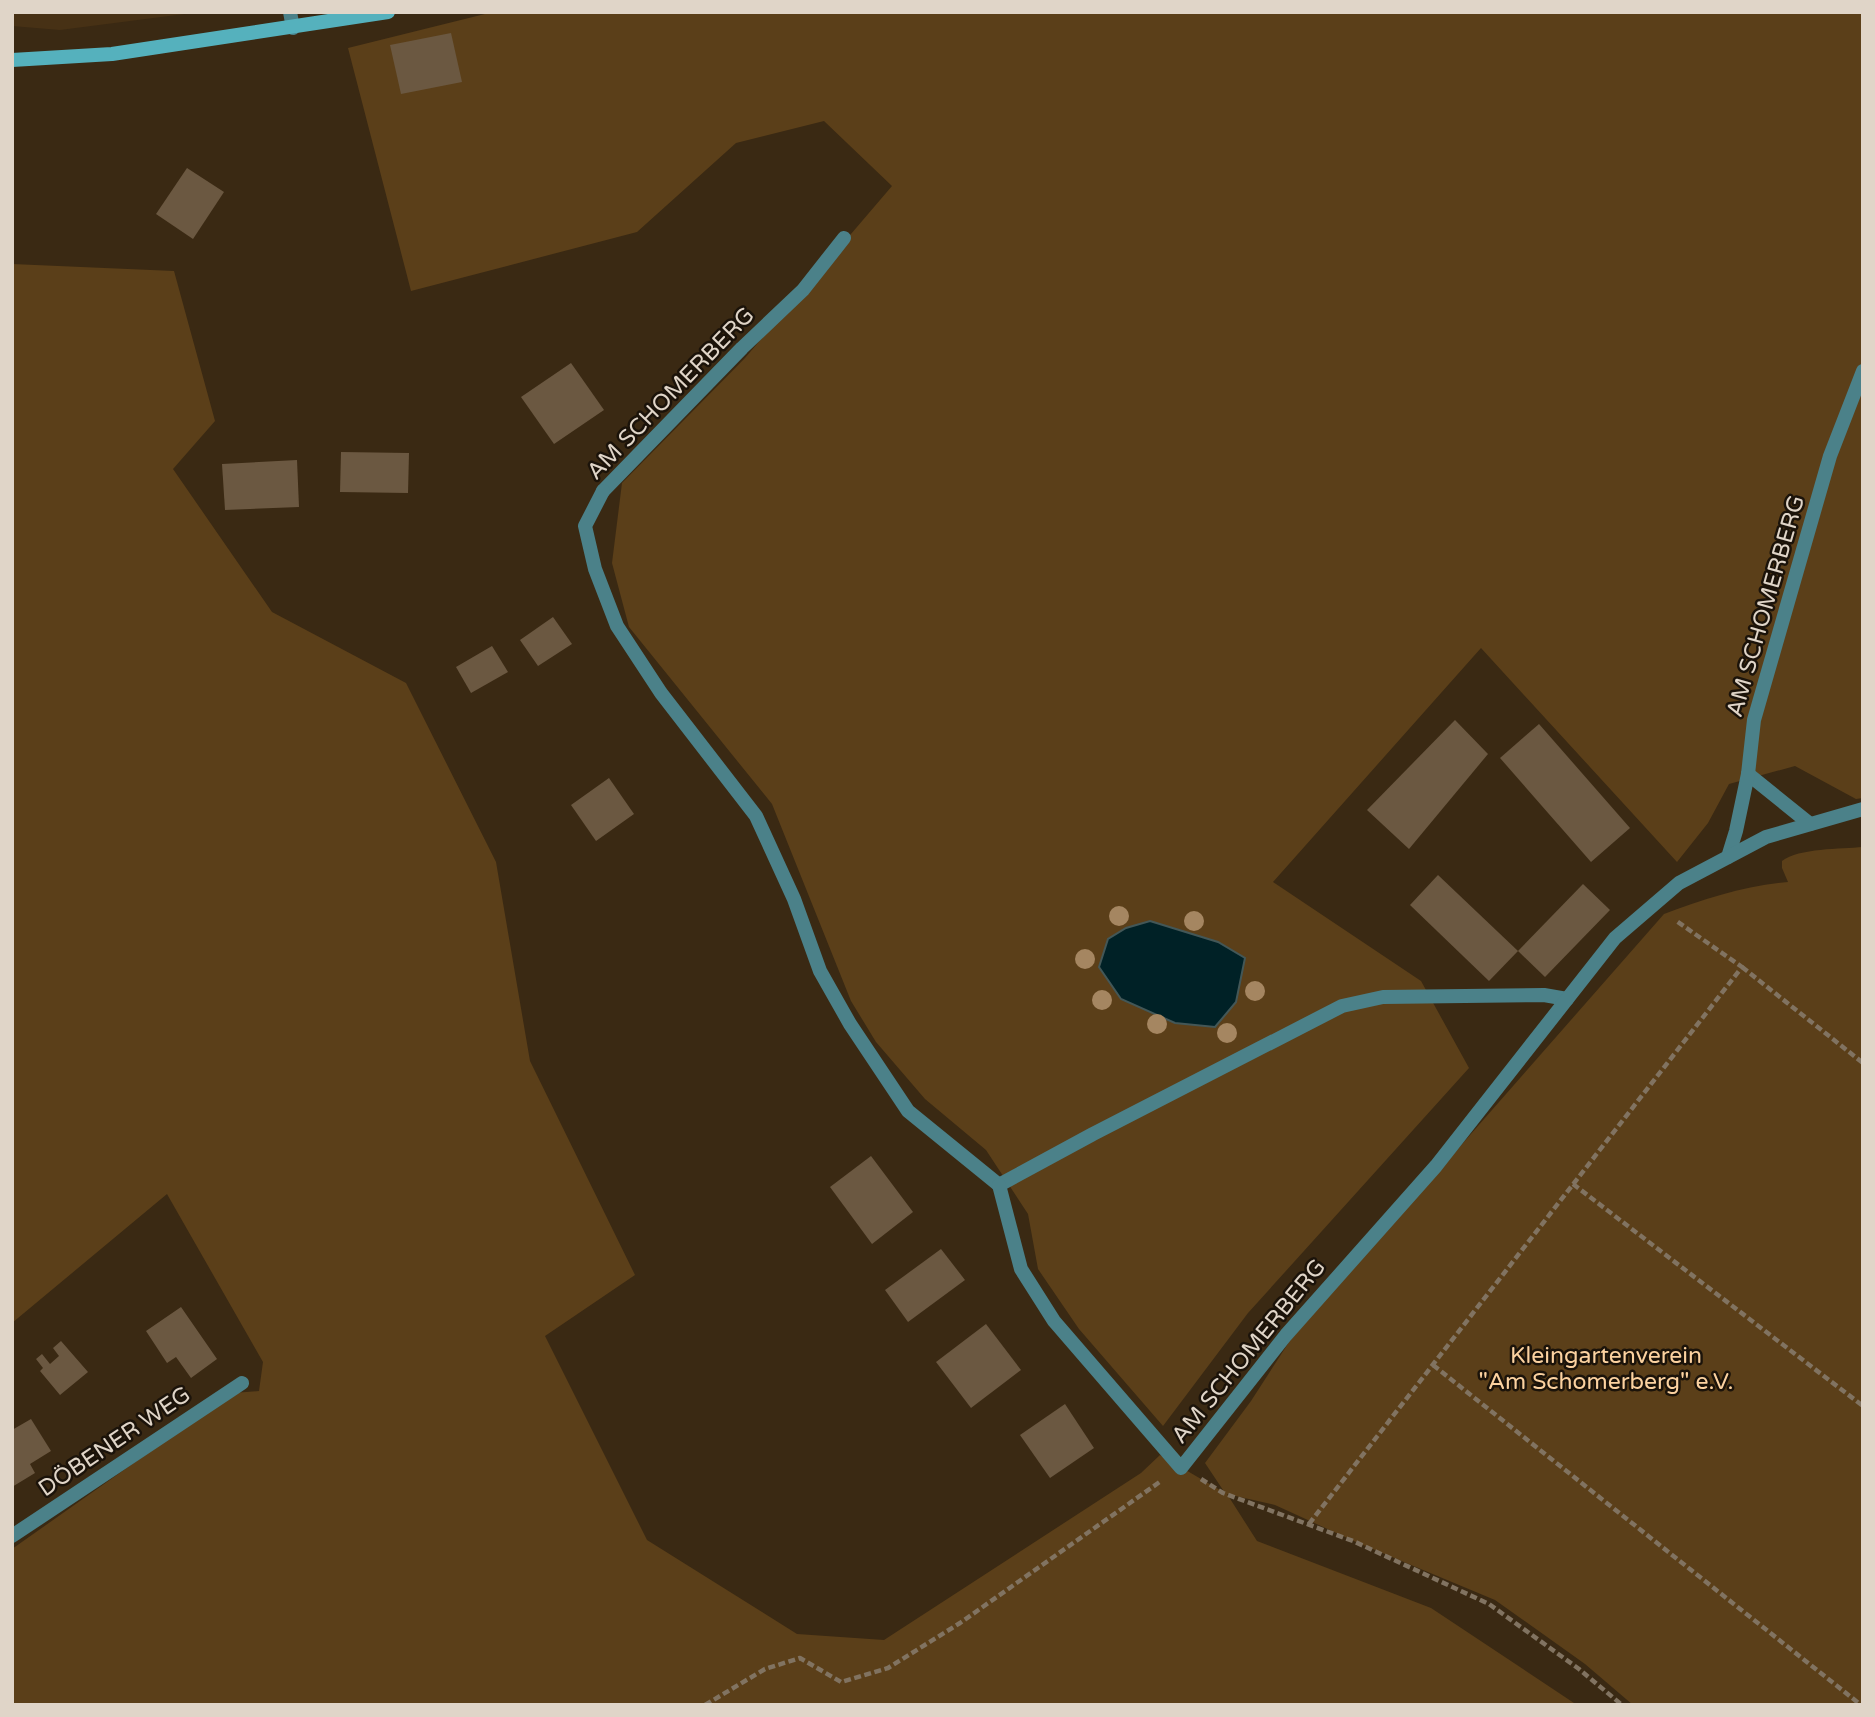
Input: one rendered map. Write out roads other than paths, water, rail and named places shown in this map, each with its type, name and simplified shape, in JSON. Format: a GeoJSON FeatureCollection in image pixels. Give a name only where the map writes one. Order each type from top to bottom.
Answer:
{"type":"FeatureCollection","features":[{"type":"Feature","properties":{"kind":"main road"},"geometry":{"type":"LineString","coordinates":[[12,60],[112,54],[388,12]]}},
{"type":"Feature","properties":{"kind":"street"},"geometry":{"type":"LineString","coordinates":[[290,12],[293,28]]}},
{"type":"Feature","properties":{"kind":"street","name":"AM SCHOMERBERG"},"geometry":{"type":"LineString","coordinates":[[844,238],[803,290],[712,378],[603,491],[585,526],[594,569],[617,626],[661,693],[756,816],[794,899],[820,971],[850,1024],[908,1111],[999,1185],[1021,1269],[1054,1321],[1181,1468],[1286,1335],[1436,1166],[1615,938],[1679,883],[1766,837],[1863,809]]}},
{"type":"Feature","properties":{"kind":"street","name":"AM SCHOMERBERG"},"geometry":{"type":"LineString","coordinates":[[1728,857],[1748,774],[1754,720],[1830,456],[1863,372]]}},
{"type":"Feature","properties":{"kind":"street"},"geometry":{"type":"LineString","coordinates":[[1748,774],[1810,824]]}},
{"type":"Feature","properties":{"kind":"street"},"geometry":{"type":"LineString","coordinates":[[999,1185],[1342,1006],[1383,997],[1544,995],[1567,999]]}},
{"type":"Feature","properties":{"kind":"street","name":"DÖBENER WEG"},"geometry":{"type":"LineString","coordinates":[[12,1536],[242,1383]]}},
{"type":"Feature","properties":{"kind":"water"},"geometry":{"type":"Polygon","coordinates":[[[1150,921],[1218,942],[1245,958],[1236,1002],[1215,1027],[1175,1023],[1121,999],[1099,967],[1108,939],[1126,928],[1150,921]]]}},
{"type":"Feature","properties":{"kind":"park label","name":"Kleingartenverein \"Am Schomerberg\" e.V."},"geometry":{"type":"Point","coordinates":[1606,1368]}}]}
